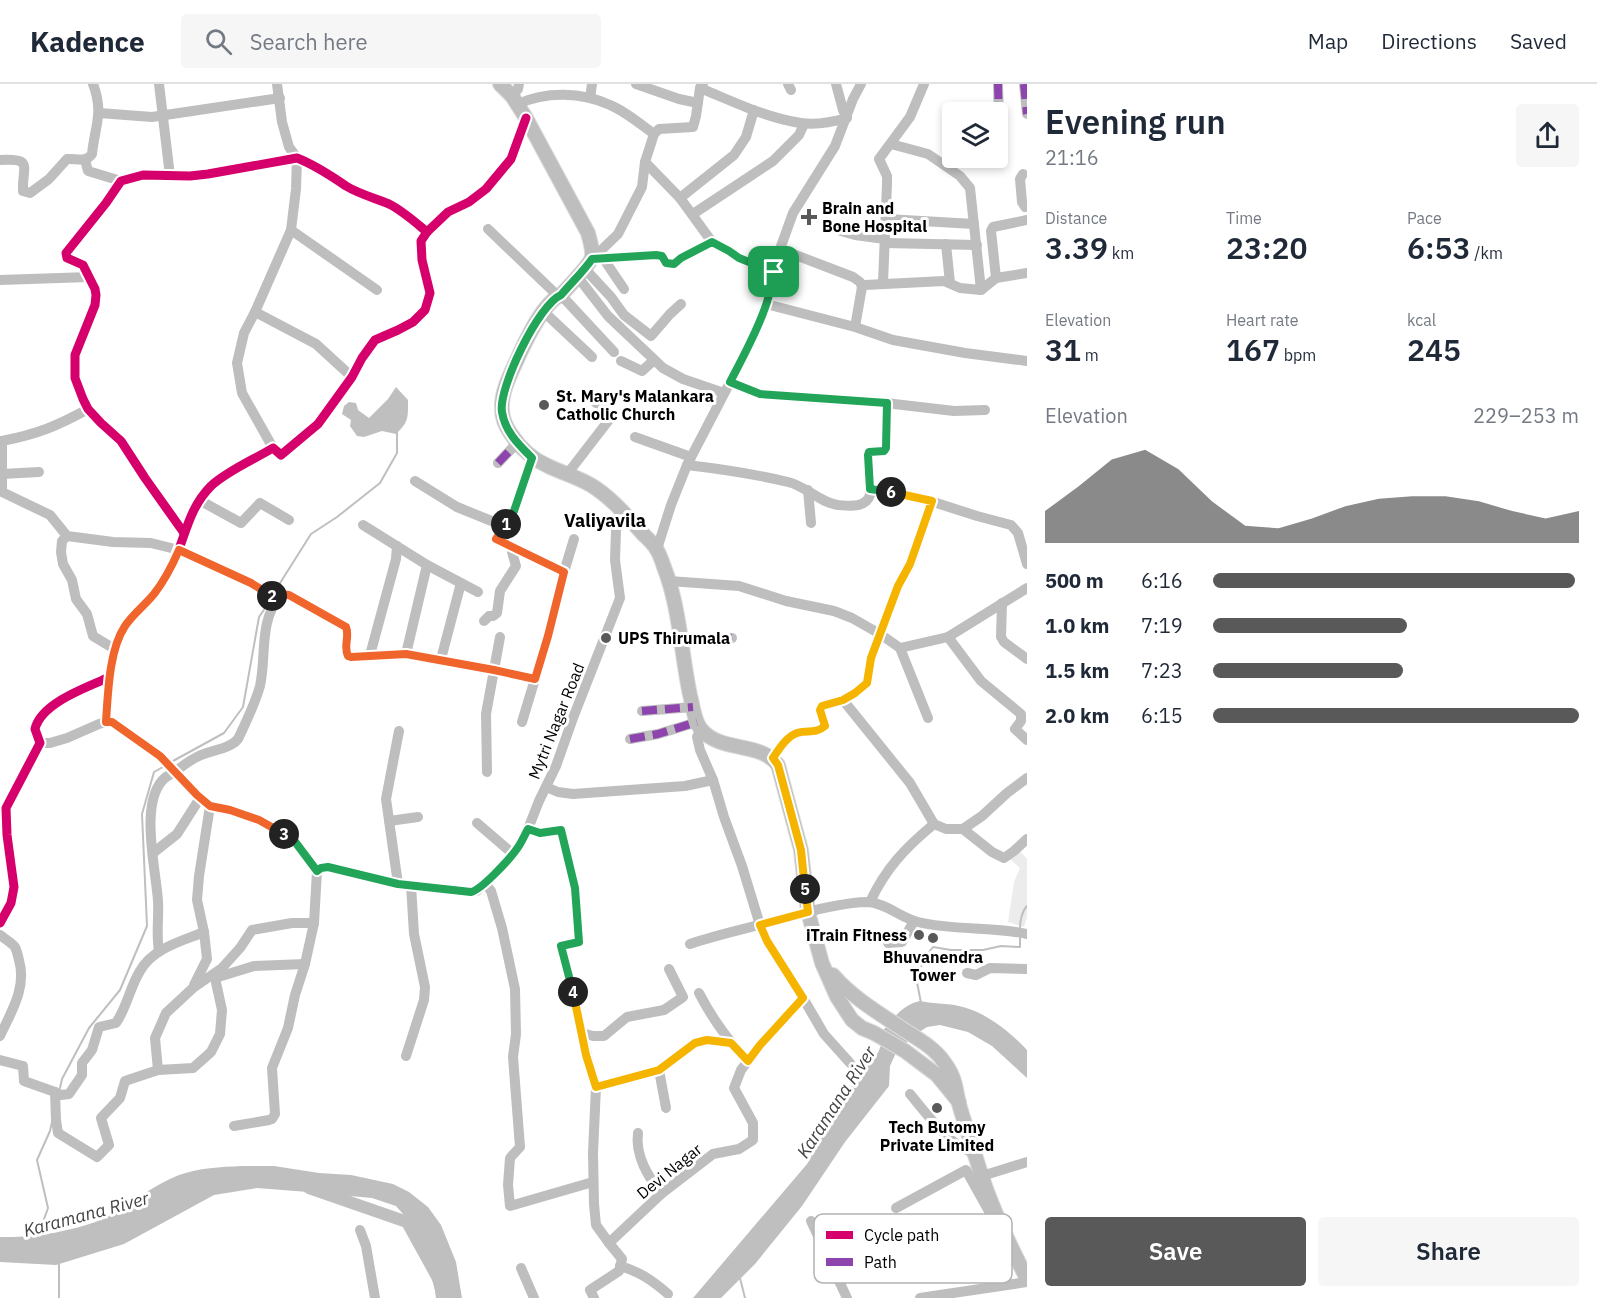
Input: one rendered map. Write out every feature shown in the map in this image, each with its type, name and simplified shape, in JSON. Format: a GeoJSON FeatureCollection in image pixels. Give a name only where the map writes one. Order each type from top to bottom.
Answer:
{"type":"FeatureCollection","features":[{"type":"Feature","properties":{"kind":"main road"},"geometry":{"type":"LineString","coordinates":[[500,84],[516,95],[588,233],[592,250],[589,265],[544,312],[527,338],[506,385],[502,401],[502,410],[508,429],[517,443],[532,458],[596,488],[620,508],[657,549],[669,580],[693,707],[699,725],[709,736],[718,741],[763,752],[773,758],[778,765],[801,850],[808,912],[822,963],[837,997],[852,1020],[862,1028],[905,1051],[937,1075],[959,1102]]}},
{"type":"Feature","properties":{"kind":"main road"},"geometry":{"type":"LineString","coordinates":[[822,963],[845,989],[927,1044],[943,1059],[956,1085],[982,1176],[997,1214]]}},
{"type":"Feature","properties":{"kind":"main road"},"geometry":{"type":"LineString","coordinates":[[1012,1244],[1023,1262],[1027,1280]]}},
{"type":"Feature","properties":{"kind":"street"},"geometry":{"type":"LineString","coordinates":[[0,160],[18,160],[23,163],[25,167],[23,191],[30,194],[49,179],[67,159],[86,160],[92,154],[99,112],[93,84]]}},
{"type":"Feature","properties":{"kind":"street"},"geometry":{"type":"LineString","coordinates":[[159,84],[170,176]]}},
{"type":"Feature","properties":{"kind":"street"},"geometry":{"type":"LineString","coordinates":[[277,84],[282,122],[289,147],[297,158],[338,179],[347,187],[389,204],[427,232]]}},
{"type":"Feature","properties":{"kind":"street"},"geometry":{"type":"LineString","coordinates":[[590,98],[592,84]]}},
{"type":"Feature","properties":{"kind":"street"},"geometry":{"type":"LineString","coordinates":[[636,84],[698,103]]}},
{"type":"Feature","properties":{"kind":"street"},"geometry":{"type":"LineString","coordinates":[[836,84],[847,118]]}},
{"type":"Feature","properties":{"kind":"street"},"geometry":{"type":"LineString","coordinates":[[657,549],[671,505],[689,461],[751,342],[766,304],[780,249],[793,213],[835,146],[861,84]]}},
{"type":"Feature","properties":{"kind":"street"},"geometry":{"type":"LineString","coordinates":[[883,283],[887,176],[879,159],[910,117],[924,84]]}},
{"type":"Feature","properties":{"kind":"street"},"geometry":{"type":"LineString","coordinates":[[998,84],[998,102]]}},
{"type":"Feature","properties":{"kind":"street"},"geometry":{"type":"LineString","coordinates":[[1024,84],[1027,114]]}},
{"type":"Feature","properties":{"kind":"street"},"geometry":{"type":"LineString","coordinates":[[589,265],[618,234],[642,187],[645,162],[654,134],[658,129],[693,127],[701,86],[754,110],[804,124],[833,122],[847,118]]}},
{"type":"Feature","properties":{"kind":"street"},"geometry":{"type":"LineString","coordinates":[[516,95],[529,99],[553,90],[590,98],[612,105],[654,134]]}},
{"type":"Feature","properties":{"kind":"street"},"geometry":{"type":"LineString","coordinates":[[99,112],[152,117],[280,98]]}},
{"type":"Feature","properties":{"kind":"street"},"geometry":{"type":"LineString","coordinates":[[680,198],[734,155],[746,137],[754,110]]}},
{"type":"Feature","properties":{"kind":"street"},"geometry":{"type":"LineString","coordinates":[[297,158],[291,230],[244,333],[237,363],[242,393],[273,448],[281,455],[318,424],[375,340],[413,322],[425,310],[429,293],[422,260],[421,241],[448,212],[469,202],[486,189],[511,159],[526,118]]}},
{"type":"Feature","properties":{"kind":"street"},"geometry":{"type":"LineString","coordinates":[[693,214],[773,162],[798,135],[804,124]]}},
{"type":"Feature","properties":{"kind":"street"},"geometry":{"type":"LineString","coordinates":[[891,144],[928,154],[960,176],[970,188],[981,290]]}},
{"type":"Feature","properties":{"kind":"street"},"geometry":{"type":"LineString","coordinates":[[86,160],[88,171],[121,182],[143,175],[190,176],[297,158]]}},
{"type":"Feature","properties":{"kind":"street"},"geometry":{"type":"LineString","coordinates":[[645,162],[680,198],[712,242],[739,258],[774,272]]}},
{"type":"Feature","properties":{"kind":"street"},"geometry":{"type":"LineString","coordinates":[[1023,174],[1020,179],[1022,202],[1025,207],[1027,206]]}},
{"type":"Feature","properties":{"kind":"street"},"geometry":{"type":"LineString","coordinates":[[121,182],[66,253],[67,258],[83,265],[95,289],[95,305],[75,355],[74,367],[77,384],[88,408],[121,441],[184,533]]}},
{"type":"Feature","properties":{"kind":"street"},"geometry":{"type":"LineString","coordinates":[[887,219],[974,224]]}},
{"type":"Feature","properties":{"kind":"street"},"geometry":{"type":"LineString","coordinates":[[996,278],[991,231],[993,227],[1027,220]]}},
{"type":"Feature","properties":{"kind":"street"},"geometry":{"type":"LineString","coordinates":[[488,229],[560,295],[614,352]]}},
{"type":"Feature","properties":{"kind":"street"},"geometry":{"type":"LineString","coordinates":[[291,230],[377,290]]}},
{"type":"Feature","properties":{"kind":"street"},"geometry":{"type":"LineString","coordinates":[[842,231],[885,241],[977,244]]}},
{"type":"Feature","properties":{"kind":"street"},"geometry":{"type":"LineString","coordinates":[[589,265],[656,255],[662,256],[666,263],[674,264],[712,242]]}},
{"type":"Feature","properties":{"kind":"street"},"geometry":{"type":"LineString","coordinates":[[946,244],[950,283]]}},
{"type":"Feature","properties":{"kind":"street"},"geometry":{"type":"LineString","coordinates":[[780,249],[853,277],[860,282],[862,287],[855,327]]}},
{"type":"Feature","properties":{"kind":"street"},"geometry":{"type":"LineString","coordinates":[[589,265],[624,289]]}},
{"type":"Feature","properties":{"kind":"street"},"geometry":{"type":"LineString","coordinates":[[589,265],[624,315],[651,336],[681,304]]}},
{"type":"Feature","properties":{"kind":"street"},"geometry":{"type":"LineString","coordinates":[[589,265],[608,316],[654,360],[682,380],[724,393]]}},
{"type":"Feature","properties":{"kind":"street"},"geometry":{"type":"LineString","coordinates":[[862,287],[883,283],[944,281],[970,290],[981,290],[996,278],[1027,273]]}},
{"type":"Feature","properties":{"kind":"street"},"geometry":{"type":"LineString","coordinates":[[0,280],[89,277]]}},
{"type":"Feature","properties":{"kind":"street"},"geometry":{"type":"LineString","coordinates":[[766,304],[855,327],[893,340],[1027,361]]}},
{"type":"Feature","properties":{"kind":"street"},"geometry":{"type":"LineString","coordinates":[[255,312],[316,344],[352,376]]}},
{"type":"Feature","properties":{"kind":"street"},"geometry":{"type":"LineString","coordinates":[[544,312],[592,357]]}},
{"type":"Feature","properties":{"kind":"street"},"geometry":{"type":"LineString","coordinates":[[621,361],[642,371],[654,360]]}},
{"type":"Feature","properties":{"kind":"street"},"geometry":{"type":"LineString","coordinates":[[730,382],[760,394],[887,403],[954,411],[985,410]]}},
{"type":"Feature","properties":{"kind":"street"},"geometry":{"type":"LineString","coordinates":[[568,473],[612,416],[589,397]]}},
{"type":"Feature","properties":{"kind":"street"},"geometry":{"type":"LineString","coordinates":[[635,437],[689,461],[790,482],[835,505],[865,504],[868,501],[870,489],[869,452],[884,451],[886,448],[887,403]]}},
{"type":"Feature","properties":{"kind":"street"},"geometry":{"type":"LineString","coordinates":[[88,408],[45,430],[29,436],[1,441],[1,493],[50,515],[67,536],[113,542],[151,543],[179,550],[251,583],[277,599]]}},
{"type":"Feature","properties":{"kind":"street"},"geometry":{"type":"LineString","coordinates":[[498,463],[517,443]]}},
{"type":"Feature","properties":{"kind":"street"},"geometry":{"type":"LineString","coordinates":[[106,722],[110,677],[124,627],[169,574],[190,516],[199,500],[224,476],[273,448]]}},
{"type":"Feature","properties":{"kind":"street"},"geometry":{"type":"LineString","coordinates":[[532,458],[514,511],[496,539],[564,572]]}},
{"type":"Feature","properties":{"kind":"street"},"geometry":{"type":"LineString","coordinates":[[2,474],[39,472]]}},
{"type":"Feature","properties":{"kind":"street"},"geometry":{"type":"LineString","coordinates":[[416,481],[457,507],[504,526]]}},
{"type":"Feature","properties":{"kind":"street"},"geometry":{"type":"LineString","coordinates":[[870,489],[932,501],[1011,525],[1018,533],[1027,564]]}},
{"type":"Feature","properties":{"kind":"street"},"geometry":{"type":"LineString","coordinates":[[808,490],[811,523]]}},
{"type":"Feature","properties":{"kind":"street"},"geometry":{"type":"LineString","coordinates":[[199,500],[241,523],[260,503],[289,520]]}},
{"type":"Feature","properties":{"kind":"street"},"geometry":{"type":"LineString","coordinates":[[773,758],[782,744],[797,733],[817,731],[825,726],[820,710],[822,706],[843,700],[867,683],[871,658],[898,586],[910,564],[932,501]]}},
{"type":"Feature","properties":{"kind":"street","name":"Mytri Nagar Road"},"geometry":{"type":"LineString","coordinates":[[317,871],[328,867],[398,884],[471,892],[477,891],[513,854],[528,829],[556,766],[620,598],[615,561],[616,531],[620,508]]}},
{"type":"Feature","properties":{"kind":"street"},"geometry":{"type":"LineString","coordinates":[[363,525],[427,565],[478,592]]}},
{"type":"Feature","properties":{"kind":"street"},"geometry":{"type":"LineString","coordinates":[[67,536],[61,544],[61,552],[63,564],[72,580],[76,599],[87,614],[93,636],[116,650]]}},
{"type":"Feature","properties":{"kind":"street"},"geometry":{"type":"LineString","coordinates":[[522,722],[574,539]]}},
{"type":"Feature","properties":{"kind":"street"},"geometry":{"type":"LineString","coordinates":[[370,655],[396,559],[397,546]]}},
{"type":"Feature","properties":{"kind":"street"},"geometry":{"type":"LineString","coordinates":[[484,621],[497,612],[500,591],[516,566],[512,552],[514,549]]}},
{"type":"Feature","properties":{"kind":"street"},"geometry":{"type":"LineString","coordinates":[[406,654],[427,565]]}},
{"type":"Feature","properties":{"kind":"street"},"geometry":{"type":"LineString","coordinates":[[669,580],[740,586],[852,618],[900,648],[928,718]]}},
{"type":"Feature","properties":{"kind":"street"},"geometry":{"type":"LineString","coordinates":[[441,659],[461,583]]}},
{"type":"Feature","properties":{"kind":"street"},"geometry":{"type":"LineString","coordinates":[[900,648],[948,637],[1027,588]]}},
{"type":"Feature","properties":{"kind":"street"},"geometry":{"type":"LineString","coordinates":[[159,951],[157,939],[159,909],[150,824],[155,794],[166,777],[196,757],[235,743],[238,739],[260,686],[267,623],[281,594],[289,595],[337,621],[347,630],[348,656],[406,654],[535,679]]}},
{"type":"Feature","properties":{"kind":"street"},"geometry":{"type":"LineString","coordinates":[[1002,603],[1001,637],[1004,642],[1027,659]]}},
{"type":"Feature","properties":{"kind":"street"},"geometry":{"type":"LineString","coordinates":[[487,772],[486,714],[500,637]]}},
{"type":"Feature","properties":{"kind":"street"},"geometry":{"type":"LineString","coordinates":[[948,637],[981,681],[1021,714],[1021,721],[1015,729],[1027,740]]}},
{"type":"Feature","properties":{"kind":"street"},"geometry":{"type":"LineString","coordinates":[[681,642],[732,638]]}},
{"type":"Feature","properties":{"kind":"street"},"geometry":{"type":"LineString","coordinates":[[40,743],[35,729],[41,716],[79,691],[110,677]]}},
{"type":"Feature","properties":{"kind":"street"},"geometry":{"type":"LineString","coordinates":[[843,700],[910,783],[934,824],[946,829],[963,829],[1027,778]]}},
{"type":"Feature","properties":{"kind":"street"},"geometry":{"type":"LineString","coordinates":[[642,711],[693,707]]}},
{"type":"Feature","properties":{"kind":"street"},"geometry":{"type":"LineString","coordinates":[[40,743],[50,743],[106,722],[112,722],[160,756],[210,806],[259,820],[293,839],[317,871],[314,923],[288,1028],[272,1068],[275,1114],[269,1120],[234,1126]]}},
{"type":"Feature","properties":{"kind":"street"},"geometry":{"type":"LineString","coordinates":[[630,739],[699,725],[697,736],[700,750],[713,780],[767,941],[824,1034],[850,1063]]}},
{"type":"Feature","properties":{"kind":"street"},"geometry":{"type":"LineString","coordinates":[[398,884],[386,799],[399,731]]}},
{"type":"Feature","properties":{"kind":"street"},"geometry":{"type":"LineString","coordinates":[[0,923],[6,901],[14,887],[3,804],[40,743]]}},
{"type":"Feature","properties":{"kind":"street"},"geometry":{"type":"LineString","coordinates":[[546,787],[558,792],[573,794],[685,786],[713,780]]}},
{"type":"Feature","properties":{"kind":"street"},"geometry":{"type":"LineString","coordinates":[[153,853],[181,829],[200,798]]}},
{"type":"Feature","properties":{"kind":"street"},"geometry":{"type":"LineString","coordinates":[[193,988],[207,959],[197,900],[210,806]]}},
{"type":"Feature","properties":{"kind":"street"},"geometry":{"type":"LineString","coordinates":[[389,821],[418,817]]}},
{"type":"Feature","properties":{"kind":"street"},"geometry":{"type":"LineString","coordinates":[[477,823],[513,854]]}},
{"type":"Feature","properties":{"kind":"street"},"geometry":{"type":"LineString","coordinates":[[870,902],[888,869],[908,846],[934,824]]}},
{"type":"Feature","properties":{"kind":"street"},"geometry":{"type":"LineString","coordinates":[[528,829],[540,833],[561,830],[575,888],[579,942],[561,946],[596,1087],[593,1153],[596,1225],[622,1259],[619,1271],[590,1290],[594,1298]]}},
{"type":"Feature","properties":{"kind":"street"},"geometry":{"type":"LineString","coordinates":[[963,829],[992,852],[1004,858],[1027,839]]}},
{"type":"Feature","properties":{"kind":"street"},"geometry":{"type":"LineString","coordinates":[[0,863],[12,866]]}},
{"type":"Feature","properties":{"kind":"street"},"geometry":{"type":"LineString","coordinates":[[485,883],[491,891],[502,928],[515,989],[516,1034],[513,1057],[520,1147],[510,1158],[508,1185],[510,1206],[593,1182]]}},
{"type":"Feature","properties":{"kind":"street"},"geometry":{"type":"LineString","coordinates":[[406,1056],[424,1000],[424,987],[414,934],[411,885]]}},
{"type":"Feature","properties":{"kind":"street"},"geometry":{"type":"LineString","coordinates":[[690,944],[808,912],[870,902],[914,921],[1022,933]]}},
{"type":"Feature","properties":{"kind":"street"},"geometry":{"type":"LineString","coordinates":[[888,943],[902,942],[914,921]]}},
{"type":"Feature","properties":{"kind":"street"},"geometry":{"type":"LineString","coordinates":[[158,1070],[154,1038],[166,1013],[193,988],[222,968],[252,930],[291,923],[314,923]]}},
{"type":"Feature","properties":{"kind":"street"},"geometry":{"type":"LineString","coordinates":[[0,1060],[23,1066],[24,1081],[61,1095],[69,1094],[82,1075],[82,1062],[92,1050],[99,1028],[116,1023],[122,1015],[140,971],[148,958],[204,932]]}},
{"type":"Feature","properties":{"kind":"street"},"geometry":{"type":"LineString","coordinates":[[0,935],[16,948],[21,967],[20,990],[0,1034]]}},
{"type":"Feature","properties":{"kind":"street"},"geometry":{"type":"LineString","coordinates":[[193,988],[215,978],[254,966],[304,964]]}},
{"type":"Feature","properties":{"kind":"street"},"geometry":{"type":"LineString","coordinates":[[967,973],[976,975],[990,968],[1027,969]]}},
{"type":"Feature","properties":{"kind":"street"},"geometry":{"type":"LineString","coordinates":[[582,1033],[603,1036],[627,1017],[664,1010],[683,997],[669,969]]}},
{"type":"Feature","properties":{"kind":"street"},"geometry":{"type":"LineString","coordinates":[[55,1092],[58,1133],[97,1157],[109,1145],[101,1118],[120,1098],[125,1081],[158,1070],[193,1068],[211,1052],[220,1034],[222,1010],[215,978]]}},
{"type":"Feature","properties":{"kind":"street"},"geometry":{"type":"LineString","coordinates":[[699,993],[731,1043],[748,1061]]}},
{"type":"Feature","properties":{"kind":"street","name":"Devi Nagar"},"geometry":{"type":"LineString","coordinates":[[609,1244],[661,1194],[713,1154],[740,1149],[753,1140],[753,1123],[734,1088],[741,1070],[760,1045],[803,998]]}},
{"type":"Feature","properties":{"kind":"street"},"geometry":{"type":"LineString","coordinates":[[0,1007],[14,1007]]}},
{"type":"Feature","properties":{"kind":"street"},"geometry":{"type":"LineString","coordinates":[[596,1087],[659,1070],[695,1043],[707,1040],[731,1043]]}},
{"type":"Feature","properties":{"kind":"street"},"geometry":{"type":"LineString","coordinates":[[659,1070],[666,1108]]}},
{"type":"Feature","properties":{"kind":"street"},"geometry":{"type":"LineString","coordinates":[[910,1094],[960,1147],[975,1153]]}},
{"type":"Feature","properties":{"kind":"street"},"geometry":{"type":"LineString","coordinates":[[638,1133],[637,1140],[642,1165],[661,1194]]}},
{"type":"Feature","properties":{"kind":"street"},"geometry":{"type":"LineString","coordinates":[[982,1176],[1027,1162]]}},
{"type":"Feature","properties":{"kind":"street"},"geometry":{"type":"LineString","coordinates":[[896,1208],[966,1170],[991,1214]]}},
{"type":"Feature","properties":{"kind":"street"},"geometry":{"type":"LineString","coordinates":[[811,1221],[814,1227]]}},
{"type":"Feature","properties":{"kind":"street"},"geometry":{"type":"LineString","coordinates":[[360,1230],[366,1246],[375,1298]]}},
{"type":"Feature","properties":{"kind":"street"},"geometry":{"type":"LineString","coordinates":[[620,1266],[650,1278],[668,1294]]}},
{"type":"Feature","properties":{"kind":"street"},"geometry":{"type":"LineString","coordinates":[[521,1268],[534,1298]]}},
{"type":"Feature","properties":{"kind":"street"},"geometry":{"type":"LineString","coordinates":[[1012,1283],[1027,1280]]}},
{"type":"Feature","properties":{"kind":"street"},"geometry":{"type":"LineString","coordinates":[[840,1283],[847,1298]]}},
{"type":"Feature","properties":{"kind":"street"},"geometry":{"type":"LineString","coordinates":[[920,1298],[1009,1283]]}},
{"type":"Feature","properties":{"kind":"shaded area"},"geometry":{"type":"Polygon","coordinates":[[[396,387],[408,400],[408,415],[403,426],[396,434],[382,431],[364,437],[357,436],[350,426],[351,420],[342,414],[344,406],[349,402],[356,403],[358,410],[369,418],[388,399],[396,387]]]}},
{"type":"Feature","properties":{"kind":"shaded area"},"geometry":{"type":"Polygon","coordinates":[[[1021,852],[1027,859],[1027,917],[1024,927],[1008,922],[1014,882],[1020,868],[1010,859],[1021,852]]]}},
{"type":"Feature","properties":{"kind":"shaded area"},"geometry":{"type":"Polygon","coordinates":[[[920,1001],[963,1007],[998,1024],[1027,1050],[1027,1078],[992,1046],[968,1032],[940,1025],[927,1027],[913,1036],[895,1055],[890,1066],[889,1086],[845,1142],[802,1206],[755,1264],[721,1298],[693,1298],[807,1164],[860,1070],[871,1057],[878,1053],[884,1029],[903,1009],[920,1001]]]}},
{"type":"Feature","properties":{"kind":"shaded area"},"geometry":{"type":"Polygon","coordinates":[[[274,1166],[351,1175],[393,1184],[409,1192],[428,1207],[441,1225],[456,1262],[462,1298],[437,1298],[416,1229],[396,1206],[372,1198],[257,1188],[214,1195],[124,1244],[56,1265],[0,1262],[0,1237],[40,1235],[69,1230],[107,1217],[179,1175],[202,1169],[274,1166]]]}},
{"type":"Feature","properties":{"kind":"waterway"},"geometry":{"type":"LineString","coordinates":[[275,591],[311,534],[380,483],[397,453],[397,430]]}},
{"type":"Feature","properties":{"kind":"waterway"},"geometry":{"type":"LineString","coordinates":[[173,761],[224,733],[243,707],[259,617],[270,601]]}},
{"type":"Feature","properties":{"kind":"waterway"},"geometry":{"type":"LineString","coordinates":[[60,1088],[62,1079],[89,1028],[120,990],[147,926],[142,814],[154,772],[163,767]]}},
{"type":"Feature","properties":{"kind":"waterway"},"geometry":{"type":"LineString","coordinates":[[1020,928],[1027,906]]}},
{"type":"Feature","properties":{"kind":"waterway"},"geometry":{"type":"LineString","coordinates":[[921,1003],[916,977],[933,947],[951,950],[983,950],[1001,946],[1020,947],[1020,937]]}},
{"type":"Feature","properties":{"kind":"waterway"},"geometry":{"type":"LineString","coordinates":[[38,1236],[48,1208],[37,1160],[52,1122]]}},
{"type":"Feature","properties":{"kind":"waterway","name":"Karamana River"},"geometry":{"type":"LineString","coordinates":[[309,1188],[407,1222],[440,1282],[442,1298]]}},
{"type":"Feature","properties":{"kind":"waterway"},"geometry":{"type":"LineString","coordinates":[[59,1262],[59,1298]]}},
{"type":"Feature","properties":{"kind":"waterway"},"geometry":{"type":"LineString","coordinates":[[740,1278],[745,1298]]}},
{"type":"Feature","properties":{"kind":"marked path"},"geometry":{"type":"LineString","coordinates":[[998,84],[998,102]]}},
{"type":"Feature","properties":{"kind":"marked path"},"geometry":{"type":"LineString","coordinates":[[1024,84],[1027,114]]}},
{"type":"Feature","properties":{"kind":"marked path"},"geometry":{"type":"LineString","coordinates":[[498,463],[517,443]]}},
{"type":"Feature","properties":{"kind":"marked path"},"geometry":{"type":"LineString","coordinates":[[680,642],[732,638]]}},
{"type":"Feature","properties":{"kind":"marked path"},"geometry":{"type":"LineString","coordinates":[[642,711],[693,707]]}},
{"type":"Feature","properties":{"kind":"marked path"},"geometry":{"type":"LineString","coordinates":[[630,739],[658,734],[697,722]]}},
{"type":"Feature","properties":{"kind":"cycle path"},"geometry":{"type":"LineString","coordinates":[[0,923],[11,903],[14,887],[6,808],[40,743],[35,729],[39,720],[46,711],[66,697],[110,677],[115,650],[123,631],[131,618],[165,580],[196,506],[211,486],[232,471],[273,448],[281,455],[318,424],[375,340],[413,322],[425,310],[430,293],[422,260],[421,241],[448,212],[469,202],[486,189],[511,159],[526,118]]}},
{"type":"Feature","properties":{"kind":"cycle path"},"geometry":{"type":"LineString","coordinates":[[184,533],[121,441],[88,409],[75,378],[75,355],[95,305],[96,295],[83,265],[67,258],[66,253],[121,181],[143,175],[208,174],[297,158],[351,189],[389,204],[427,232]]}},
{"type":"Feature","properties":{"kind":"place","name":"Brain and Bone Hospital"},"geometry":{"type":"Point","coordinates":[809,217]}},
{"type":"Feature","properties":{"kind":"place","name":"St. Mary's Malankara Catholic Church"},"geometry":{"type":"Point","coordinates":[544,405]}},
{"type":"Feature","properties":{"kind":"place","name":"UPS Thirumala"},"geometry":{"type":"Point","coordinates":[606,638]}},
{"type":"Feature","properties":{"kind":"place","name":"iTrain Fitness"},"geometry":{"type":"Point","coordinates":[919,935]}},
{"type":"Feature","properties":{"kind":"place","name":"Bhuvanendra Tower"},"geometry":{"type":"Point","coordinates":[933,938]}},
{"type":"Feature","properties":{"kind":"place","name":"Tech Butomy Private Limited"},"geometry":{"type":"Point","coordinates":[937,1108]}},
{"type":"Feature","properties":{"kind":"district","name":"Valiyavila"},"geometry":{"type":"Point","coordinates":[605,520]}},
{"type":"Feature","properties":{"kind":"route"},"geometry":{"type":"LineString","coordinates":[[712,242],[739,258],[774,272],[766,304],[751,342],[730,382],[760,394],[887,403],[886,448],[884,451],[869,452],[868,455],[870,489],[932,501],[907,572],[898,586],[871,658],[867,683],[843,700],[822,706],[820,710],[825,726],[810,733],[797,733],[782,744],[773,758],[778,765],[801,850],[808,912],[760,925],[767,941],[803,998],[748,1061],[731,1043],[701,1041],[659,1070],[596,1087],[586,1055],[561,946],[579,942],[575,888],[561,830],[540,833],[528,829],[517,850],[477,891],[398,884],[328,867],[317,871],[293,839],[267,823],[230,810],[210,806],[160,756],[112,722],[106,722],[110,677],[124,627],[169,574],[179,550],[251,583],[277,599],[285,593],[337,621],[347,630],[348,656],[406,654],[535,679],[564,572],[496,539],[514,511],[532,458],[517,443],[508,429],[502,410],[506,385],[527,338],[547,307],[561,295],[592,259],[656,255],[662,256],[666,263],[674,264],[712,242]]}}]}
